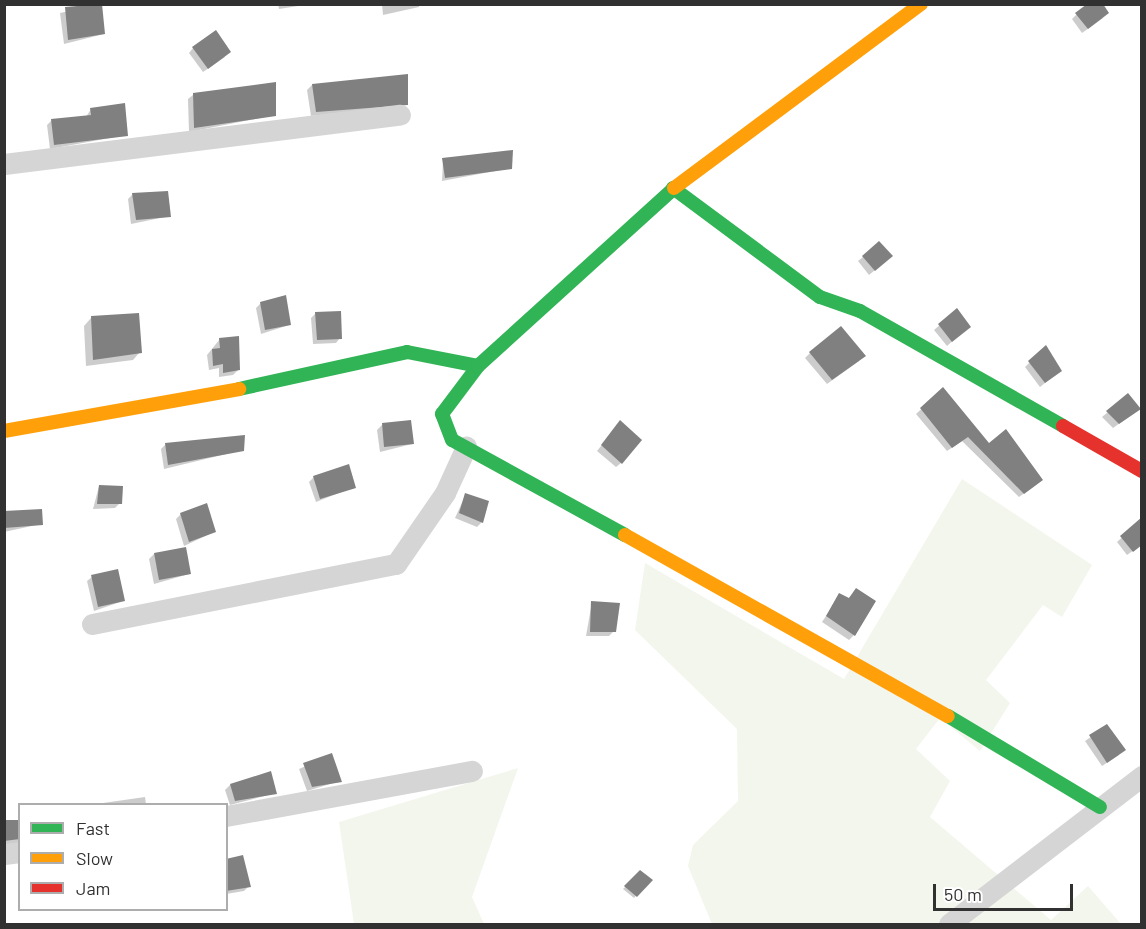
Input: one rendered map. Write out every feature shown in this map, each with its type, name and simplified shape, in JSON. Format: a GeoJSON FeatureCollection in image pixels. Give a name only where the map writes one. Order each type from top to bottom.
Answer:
{"type":"FeatureCollection","features":[{"type":"Feature","properties":{"kind":"street"},"geometry":{"type":"LineString","coordinates":[[921,4],[673,188],[478,366],[442,414],[447,434],[466,447],[899,687],[1100,807]]}},
{"type":"Feature","properties":{"kind":"street"},"geometry":{"type":"LineString","coordinates":[[4,164],[400,115]]}},
{"type":"Feature","properties":{"kind":"street"},"geometry":{"type":"LineString","coordinates":[[673,188],[820,297],[860,311],[1142,471]]}},
{"type":"Feature","properties":{"kind":"street"},"geometry":{"type":"LineString","coordinates":[[4,431],[290,380],[407,352],[478,366]]}},
{"type":"Feature","properties":{"kind":"street"},"geometry":{"type":"LineString","coordinates":[[92,624],[396,564],[446,493],[466,447]]}},
{"type":"Feature","properties":{"kind":"street"},"geometry":{"type":"LineString","coordinates":[[228,816],[472,771]]}},
{"type":"Feature","properties":{"kind":"street"},"geometry":{"type":"LineString","coordinates":[[949,924],[1142,776]]}},
{"type":"Feature","properties":{"kind":"shaded area"},"geometry":{"type":"Polygon","coordinates":[[[962,479],[1092,565],[1062,617],[1043,605],[986,680],[1010,703],[980,751],[940,718],[916,749],[950,781],[930,817],[1051,920],[1088,886],[1121,924],[712,924],[688,866],[693,845],[738,801],[737,729],[635,630],[645,563],[844,679],[962,479]]]}},
{"type":"Feature","properties":{"kind":"shaded area"},"geometry":{"type":"Polygon","coordinates":[[[518,768],[472,897],[484,924],[354,924],[339,822],[518,768]]]}},
{"type":"Feature","properties":{"kind":"building"},"geometry":{"type":"Polygon","coordinates":[[[102,4],[105,34],[68,40],[65,7],[102,4]]]}},
{"type":"Feature","properties":{"kind":"building"},"geometry":{"type":"Polygon","coordinates":[[[1087,4],[1103,4],[1109,13],[1088,29],[1075,13],[1087,4]]]}},
{"type":"Feature","properties":{"kind":"building"},"geometry":{"type":"Polygon","coordinates":[[[216,30],[231,52],[208,69],[192,47],[216,30]]]}},
{"type":"Feature","properties":{"kind":"building"},"geometry":{"type":"Polygon","coordinates":[[[408,74],[408,105],[316,112],[312,84],[408,74]]]}},
{"type":"Feature","properties":{"kind":"building"},"geometry":{"type":"Polygon","coordinates":[[[276,82],[276,116],[194,128],[193,93],[276,82]]]}},
{"type":"Feature","properties":{"kind":"building"},"geometry":{"type":"Polygon","coordinates":[[[125,103],[128,136],[54,145],[51,119],[91,115],[90,108],[125,103]]]}},
{"type":"Feature","properties":{"kind":"building"},"geometry":{"type":"Polygon","coordinates":[[[513,150],[512,169],[445,178],[442,158],[513,150]]]}},
{"type":"Feature","properties":{"kind":"building"},"geometry":{"type":"Polygon","coordinates":[[[168,191],[171,217],[136,220],[132,193],[168,191]]]}},
{"type":"Feature","properties":{"kind":"building"},"geometry":{"type":"Polygon","coordinates":[[[879,241],[893,256],[875,271],[862,256],[879,241]]]}},
{"type":"Feature","properties":{"kind":"building"},"geometry":{"type":"Polygon","coordinates":[[[286,295],[291,325],[265,330],[260,302],[286,295]]]}},
{"type":"Feature","properties":{"kind":"building"},"geometry":{"type":"Polygon","coordinates":[[[957,308],[971,327],[952,342],[938,324],[957,308]]]}},
{"type":"Feature","properties":{"kind":"building"},"geometry":{"type":"Polygon","coordinates":[[[341,311],[342,339],[317,340],[315,312],[341,311]]]}},
{"type":"Feature","properties":{"kind":"building"},"geometry":{"type":"Polygon","coordinates":[[[139,313],[142,353],[93,360],[91,316],[139,313]]]}},
{"type":"Feature","properties":{"kind":"building"},"geometry":{"type":"Polygon","coordinates":[[[841,326],[866,356],[832,380],[809,352],[841,326]]]}},
{"type":"Feature","properties":{"kind":"building"},"geometry":{"type":"Polygon","coordinates":[[[239,336],[240,370],[223,373],[223,364],[213,366],[212,349],[220,348],[219,338],[239,336]]]}},
{"type":"Feature","properties":{"kind":"building"},"geometry":{"type":"Polygon","coordinates":[[[1046,345],[1062,371],[1045,383],[1028,361],[1046,345]]]}},
{"type":"Feature","properties":{"kind":"building"},"geometry":{"type":"Polygon","coordinates":[[[943,387],[989,443],[1006,429],[1043,480],[1024,494],[968,437],[952,448],[920,408],[943,387]]]}},
{"type":"Feature","properties":{"kind":"building"},"geometry":{"type":"Polygon","coordinates":[[[1128,393],[1141,409],[1119,424],[1106,411],[1128,393]]]}},
{"type":"Feature","properties":{"kind":"building"},"geometry":{"type":"Polygon","coordinates":[[[411,420],[414,444],[384,447],[382,423],[411,420]]]}},
{"type":"Feature","properties":{"kind":"building"},"geometry":{"type":"Polygon","coordinates":[[[620,420],[642,440],[622,464],[601,445],[620,420]]]}},
{"type":"Feature","properties":{"kind":"building"},"geometry":{"type":"Polygon","coordinates":[[[245,435],[244,451],[168,465],[165,443],[245,435]]]}},
{"type":"Feature","properties":{"kind":"building"},"geometry":{"type":"Polygon","coordinates":[[[349,464],[356,488],[320,499],[313,476],[349,464]]]}},
{"type":"Feature","properties":{"kind":"building"},"geometry":{"type":"Polygon","coordinates":[[[99,485],[123,486],[122,504],[97,504],[99,485]]]}},
{"type":"Feature","properties":{"kind":"building"},"geometry":{"type":"Polygon","coordinates":[[[465,493],[489,501],[483,523],[459,513],[465,493]]]}},
{"type":"Feature","properties":{"kind":"building"},"geometry":{"type":"Polygon","coordinates":[[[207,503],[216,532],[189,542],[180,513],[207,503]]]}},
{"type":"Feature","properties":{"kind":"building"},"geometry":{"type":"Polygon","coordinates":[[[42,509],[43,525],[4,528],[4,511],[42,509]]]}},
{"type":"Feature","properties":{"kind":"building"},"geometry":{"type":"Polygon","coordinates":[[[1142,517],[1142,545],[1133,552],[1120,536],[1142,517]]]}},
{"type":"Feature","properties":{"kind":"building"},"geometry":{"type":"Polygon","coordinates":[[[186,547],[191,574],[159,580],[154,553],[186,547]]]}},
{"type":"Feature","properties":{"kind":"building"},"geometry":{"type":"Polygon","coordinates":[[[118,569],[125,601],[98,607],[91,575],[118,569]]]}},
{"type":"Feature","properties":{"kind":"building"},"geometry":{"type":"Polygon","coordinates":[[[856,588],[876,601],[855,636],[826,616],[839,593],[849,598],[856,588]]]}},
{"type":"Feature","properties":{"kind":"building"},"geometry":{"type":"Polygon","coordinates":[[[591,601],[620,603],[616,632],[590,632],[591,601]]]}},
{"type":"Feature","properties":{"kind":"building"},"geometry":{"type":"Polygon","coordinates":[[[1107,724],[1126,750],[1107,763],[1089,735],[1107,724]]]}},
{"type":"Feature","properties":{"kind":"building"},"geometry":{"type":"Polygon","coordinates":[[[332,753],[342,782],[312,787],[303,763],[332,753]]]}},
{"type":"Feature","properties":{"kind":"building"},"geometry":{"type":"Polygon","coordinates":[[[271,771],[277,794],[235,801],[230,784],[271,771]]]}},
{"type":"Feature","properties":{"kind":"building"},"geometry":{"type":"Polygon","coordinates":[[[4,820],[18,820],[18,839],[4,841],[4,820]]]}},
{"type":"Feature","properties":{"kind":"building"},"geometry":{"type":"Polygon","coordinates":[[[243,855],[251,887],[228,891],[228,859],[243,855]]]}},
{"type":"Feature","properties":{"kind":"building"},"geometry":{"type":"Polygon","coordinates":[[[640,870],[653,880],[637,897],[624,886],[640,870]]]}},
{"type":"Feature","properties":{"kind":"traffic: fast"},"geometry":{"type":"LineString","coordinates":[[673,188],[820,297],[860,311],[1063,426]]}},
{"type":"Feature","properties":{"kind":"traffic: fast"},"geometry":{"type":"LineString","coordinates":[[625,535],[452,440],[442,414],[478,366],[674,188]]}},
{"type":"Feature","properties":{"kind":"traffic: fast"},"geometry":{"type":"LineString","coordinates":[[239,389],[407,352],[478,366]]}},
{"type":"Feature","properties":{"kind":"traffic: fast"},"geometry":{"type":"LineString","coordinates":[[948,716],[1100,807]]}},
{"type":"Feature","properties":{"kind":"traffic: slow"},"geometry":{"type":"LineString","coordinates":[[674,188],[921,4]]}},
{"type":"Feature","properties":{"kind":"traffic: slow"},"geometry":{"type":"LineString","coordinates":[[4,431],[239,389]]}},
{"type":"Feature","properties":{"kind":"traffic: slow"},"geometry":{"type":"LineString","coordinates":[[625,535],[948,716]]}},
{"type":"Feature","properties":{"kind":"traffic: jam"},"geometry":{"type":"LineString","coordinates":[[1063,426],[1142,471]]}}]}
